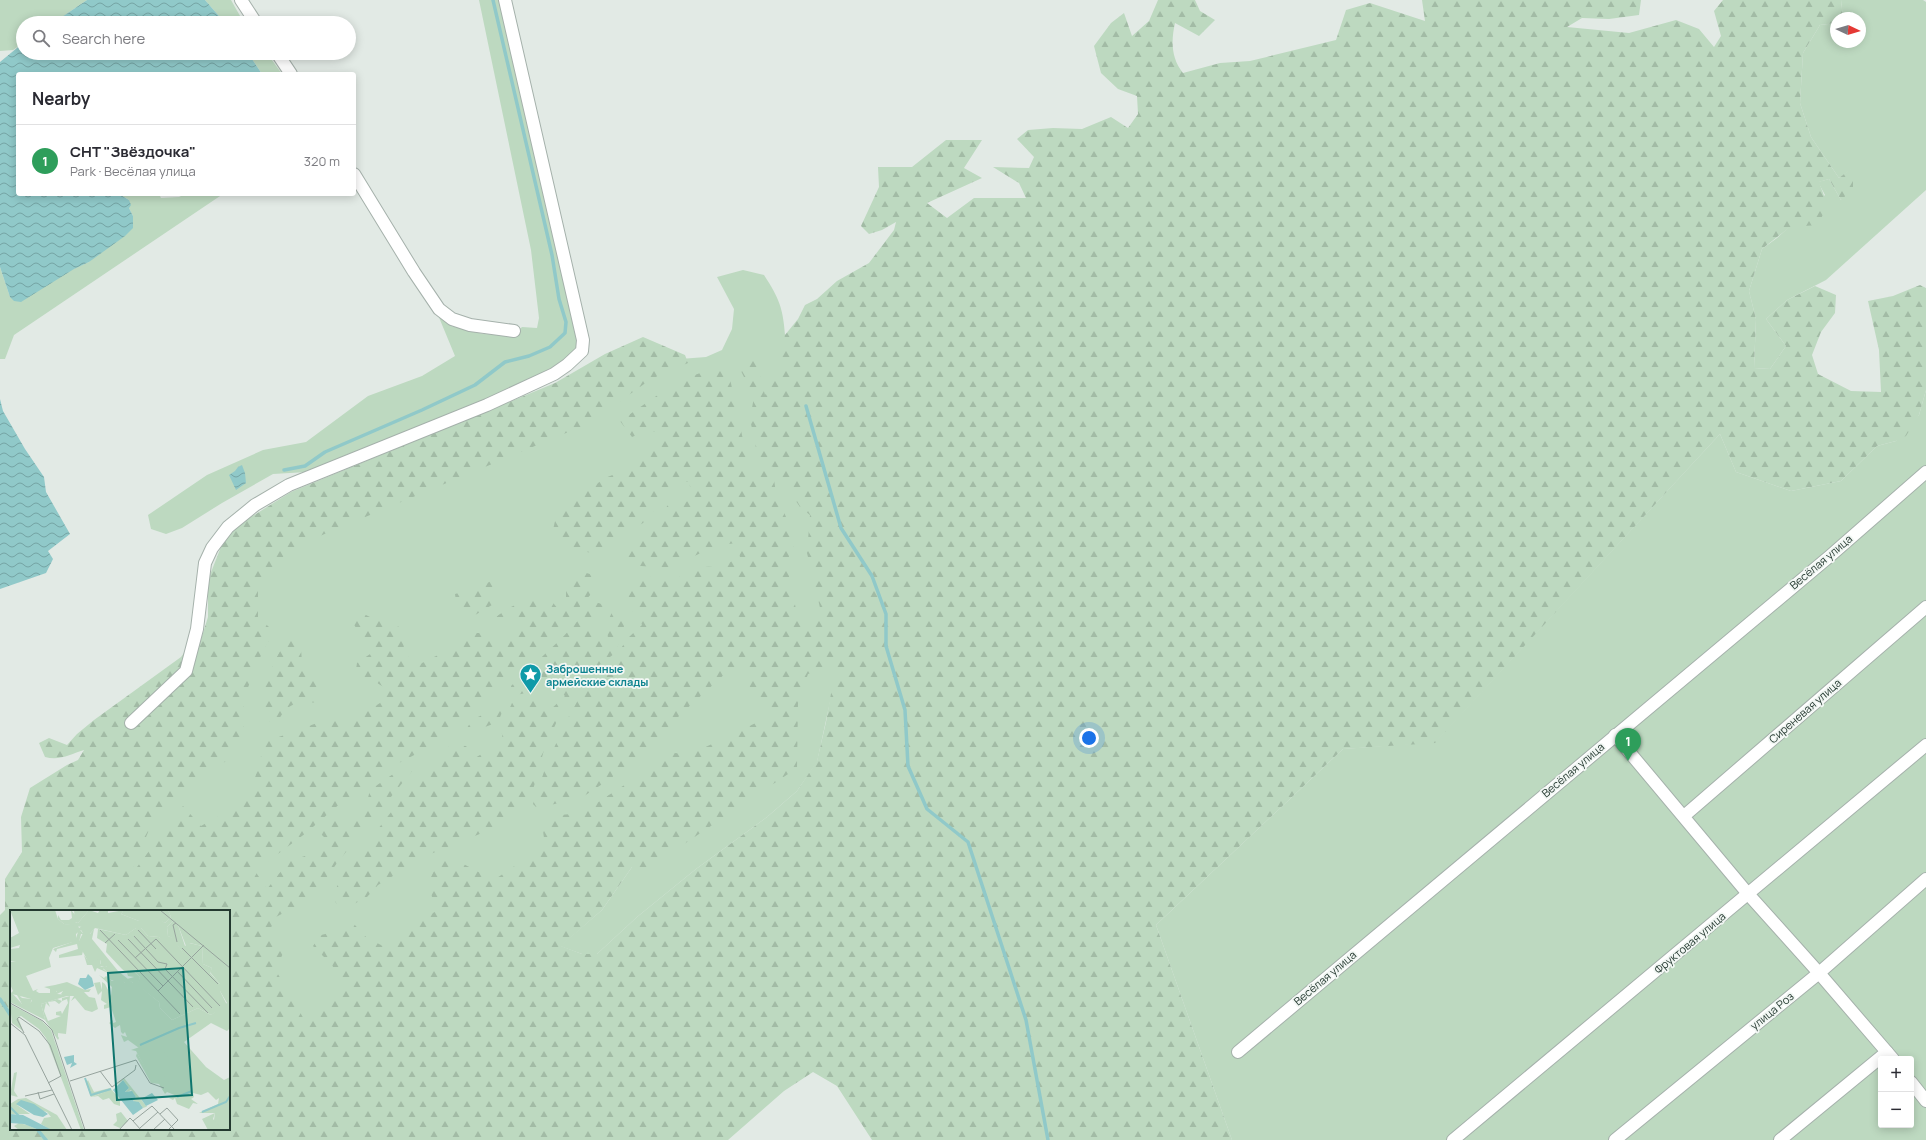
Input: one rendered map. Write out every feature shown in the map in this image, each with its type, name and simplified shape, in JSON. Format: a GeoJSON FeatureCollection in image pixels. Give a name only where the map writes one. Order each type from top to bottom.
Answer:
{"type":"FeatureCollection","features":[{"type":"Feature","properties":{"kind":"street"},"geometry":{"type":"LineString","coordinates":[[241,0],[251,16]]}},
{"type":"Feature","properties":{"kind":"street"},"geometry":{"type":"LineString","coordinates":[[132,723],[186,671],[197,629],[205,563],[212,548],[228,527],[255,505],[290,485],[487,405],[554,374],[567,365],[582,351],[583,340],[505,0]]}},
{"type":"Feature","properties":{"kind":"street"},"geometry":{"type":"LineString","coordinates":[[282,60],[290,72]]}},
{"type":"Feature","properties":{"kind":"street"},"geometry":{"type":"LineString","coordinates":[[356,177],[414,272],[439,309],[452,319],[470,325],[514,331]]}},
{"type":"Feature","properties":{"kind":"street","name":"Весёлая улица"},"geometry":{"type":"LineString","coordinates":[[1238,1052],[1830,556],[1926,472]]}},
{"type":"Feature","properties":{"kind":"street","name":"Сиреневая улица"},"geometry":{"type":"LineString","coordinates":[[1684,816],[1926,607]]}},
{"type":"Feature","properties":{"kind":"street"},"geometry":{"type":"LineString","coordinates":[[1615,735],[1749,894],[1820,973],[1890,1056]]}},
{"type":"Feature","properties":{"kind":"street","name":"Фруктовая улица"},"geometry":{"type":"LineString","coordinates":[[1453,1140],[1926,745]]}},
{"type":"Feature","properties":{"kind":"street","name":"улица Роз"},"geometry":{"type":"LineString","coordinates":[[1615,1140],[1820,973],[1926,878]]}},
{"type":"Feature","properties":{"kind":"street"},"geometry":{"type":"LineString","coordinates":[[1780,1140],[1878,1065]]}},
{"type":"Feature","properties":{"kind":"street"},"geometry":{"type":"LineString","coordinates":[[1914,1086],[1926,1101]]}},
{"type":"Feature","properties":{"kind":"green space"},"geometry":{"type":"Polygon","coordinates":[[[0,0],[87,0],[63,16],[16,16],[16,48],[13,50],[0,51],[0,0]]]}},
{"type":"Feature","properties":{"kind":"green space"},"geometry":{"type":"Polygon","coordinates":[[[205,0],[231,0],[240,16],[219,16],[205,0]]]}},
{"type":"Feature","properties":{"kind":"green space"},"geometry":{"type":"Polygon","coordinates":[[[479,0],[501,0],[577,328],[578,346],[565,363],[473,406],[346,455],[307,472],[273,474],[182,528],[166,534],[151,529],[148,515],[207,475],[263,450],[306,442],[368,396],[422,376],[455,356],[438,315],[451,326],[483,334],[513,335],[522,327],[537,328],[539,318],[531,250],[479,0]]]}},
{"type":"Feature","properties":{"kind":"green space"},"geometry":{"type":"Polygon","coordinates":[[[1158,0],[1195,0],[1200,11],[1215,20],[1199,36],[1175,23],[1173,49],[1176,61],[1183,73],[1220,63],[1250,61],[1336,40],[1346,10],[1370,3],[1425,21],[1422,0],[1641,0],[1639,15],[1609,19],[1582,18],[1567,27],[1629,33],[1676,20],[1699,29],[1714,47],[1721,36],[1714,11],[1723,0],[1841,0],[1842,12],[1830,12],[1830,24],[1820,25],[1803,53],[1800,103],[1811,137],[1839,178],[1853,167],[1853,189],[1841,200],[1829,179],[1819,182],[1826,204],[1818,225],[1790,227],[1762,249],[1749,291],[1756,319],[1754,368],[1770,369],[1786,346],[1766,319],[1787,300],[1815,286],[1836,295],[1835,313],[1821,332],[1812,355],[1818,374],[1851,391],[1881,392],[1879,350],[1868,301],[1893,296],[1920,285],[1926,288],[1926,390],[1919,415],[1906,436],[1896,441],[1877,446],[1841,481],[1791,491],[1736,472],[1720,434],[1435,743],[1343,749],[1156,925],[1232,1140],[872,1140],[837,1086],[813,1072],[784,1091],[728,1140],[0,1140],[0,915],[5,910],[5,879],[22,852],[21,817],[30,788],[67,765],[78,760],[84,750],[65,756],[50,758],[45,757],[39,743],[49,738],[67,745],[77,734],[94,720],[181,657],[184,653],[197,652],[208,617],[208,580],[224,539],[235,527],[291,492],[555,383],[605,354],[643,337],[685,355],[688,363],[651,379],[590,423],[315,538],[285,555],[258,583],[258,617],[269,627],[280,629],[267,643],[244,698],[244,738],[226,761],[193,785],[155,816],[128,879],[183,806],[201,826],[249,799],[265,742],[317,723],[355,719],[380,703],[385,688],[371,679],[355,676],[357,663],[373,652],[352,622],[364,614],[376,620],[388,619],[403,630],[404,651],[416,666],[460,644],[467,633],[486,633],[496,647],[503,646],[522,623],[520,617],[494,626],[496,617],[522,602],[543,598],[550,599],[558,609],[566,599],[566,584],[579,571],[590,574],[595,582],[592,593],[569,619],[437,743],[399,763],[336,807],[306,833],[255,871],[267,889],[289,861],[305,856],[329,842],[318,831],[337,813],[349,824],[365,810],[370,790],[396,772],[417,765],[337,863],[313,897],[276,917],[268,934],[278,941],[285,950],[275,969],[305,1021],[327,1008],[331,997],[343,985],[332,965],[313,946],[321,935],[338,931],[353,923],[367,938],[383,946],[436,911],[428,883],[438,863],[452,858],[494,880],[545,845],[543,831],[550,816],[581,813],[674,753],[691,754],[770,716],[755,701],[750,692],[751,679],[755,670],[746,667],[727,672],[682,713],[647,749],[610,779],[581,798],[537,808],[533,804],[547,763],[568,718],[587,684],[614,658],[629,637],[642,625],[637,614],[631,610],[625,579],[647,576],[671,582],[693,570],[705,567],[718,568],[740,557],[736,543],[715,546],[670,568],[627,565],[627,545],[653,527],[670,502],[679,503],[693,500],[689,482],[678,482],[664,492],[658,506],[643,523],[630,531],[610,550],[592,553],[577,550],[565,544],[553,530],[557,512],[605,478],[630,468],[638,456],[659,446],[658,432],[646,431],[632,437],[620,421],[678,381],[703,372],[728,370],[733,401],[737,412],[752,481],[759,475],[756,448],[750,419],[754,397],[737,363],[756,359],[765,395],[778,372],[785,335],[798,319],[805,305],[817,299],[837,281],[869,263],[894,230],[896,222],[882,230],[869,234],[861,226],[879,187],[878,167],[912,167],[946,140],[982,140],[964,168],[982,178],[927,203],[947,218],[974,198],[1026,198],[1019,183],[993,167],[1029,168],[1034,157],[1017,139],[1028,130],[1053,128],[1082,129],[1111,117],[1128,128],[1138,114],[1137,96],[1118,89],[1101,73],[1094,46],[1111,23],[1124,13],[1132,36],[1149,21],[1158,0]],[[772,466],[776,493],[791,529],[794,549],[786,561],[798,619],[810,626],[822,616],[807,553],[810,515],[800,507],[772,466]],[[836,665],[808,674],[798,703],[797,768],[647,869],[632,867],[602,910],[561,946],[582,954],[597,954],[637,917],[696,869],[767,817],[797,791],[817,761],[826,722],[836,665]]]}},
{"type":"Feature","properties":{"kind":"green space"},"geometry":{"type":"Polygon","coordinates":[[[1841,0],[1923,0],[1926,2],[1926,190],[1826,280],[1787,300],[1766,319],[1786,346],[1770,369],[1754,368],[1756,319],[1749,291],[1762,249],[1777,238],[1825,195],[1818,182],[1829,179],[1841,200],[1853,168],[1839,178],[1811,137],[1800,103],[1803,53],[1820,25],[1830,24],[1830,48],[1866,48],[1866,12],[1842,12],[1841,0]]]}},
{"type":"Feature","properties":{"kind":"green space"},"geometry":{"type":"Polygon","coordinates":[[[253,60],[272,60],[281,72],[261,72],[253,60]]]}},
{"type":"Feature","properties":{"kind":"green space"},"geometry":{"type":"Polygon","coordinates":[[[122,196],[160,196],[161,198],[181,196],[220,196],[14,335],[5,359],[0,359],[0,267],[10,297],[89,262],[133,216],[129,208],[129,200],[122,196]]]}},
{"type":"Feature","properties":{"kind":"green space"},"geometry":{"type":"Polygon","coordinates":[[[743,270],[764,275],[777,297],[783,317],[785,335],[848,679],[833,688],[817,762],[797,791],[767,817],[696,869],[637,917],[597,954],[582,954],[560,946],[602,910],[632,867],[796,768],[797,708],[274,1045],[230,914],[230,910],[106,878],[251,552],[680,359],[706,357],[722,350],[732,329],[734,309],[717,277],[743,270]]]}},
{"type":"Feature","properties":{"kind":"green space"},"geometry":{"type":"Polygon","coordinates":[[[1926,390],[1926,1140],[1232,1140],[1156,925],[1343,749],[1435,742],[1720,434],[1736,472],[1791,491],[1841,481],[1877,446],[1896,441],[1919,415],[1926,390]]]}},
{"type":"Feature","properties":{"kind":"green space"},"geometry":{"type":"Polygon","coordinates":[[[493,580],[492,605],[465,621],[457,609],[455,594],[479,587],[493,580]]]}},
{"type":"Feature","properties":{"kind":"green space"},"geometry":{"type":"Polygon","coordinates":[[[595,602],[605,605],[591,630],[594,642],[608,638],[606,625],[615,606],[621,611],[625,618],[623,634],[614,654],[583,677],[563,676],[539,690],[512,696],[511,686],[562,638],[595,602]]]}},
{"type":"Feature","properties":{"kind":"green space"},"geometry":{"type":"Polygon","coordinates":[[[287,640],[294,641],[301,650],[302,661],[315,677],[320,703],[306,702],[295,704],[286,710],[278,722],[270,722],[264,707],[264,690],[278,654],[287,640]]]}},
{"type":"Feature","properties":{"kind":"green space"},"geometry":{"type":"Polygon","coordinates":[[[569,682],[579,686],[557,721],[544,750],[531,797],[523,810],[487,831],[428,855],[378,885],[367,897],[352,905],[342,907],[336,903],[333,896],[341,877],[405,794],[450,745],[466,746],[475,758],[503,741],[501,728],[512,703],[524,699],[538,698],[541,706],[548,712],[565,696],[556,688],[560,683],[569,682]]]}},
{"type":"Feature","properties":{"kind":"green space"},"geometry":{"type":"Polygon","coordinates":[[[494,709],[503,710],[498,722],[472,732],[467,728],[472,720],[494,709]]]}},
{"type":"Feature","properties":{"kind":"water"},"geometry":{"type":"Polygon","coordinates":[[[87,0],[205,0],[219,16],[63,16],[87,0]]]}},
{"type":"Feature","properties":{"kind":"water"},"geometry":{"type":"Polygon","coordinates":[[[16,49],[16,60],[253,60],[261,72],[16,72],[16,196],[122,196],[129,200],[131,205],[129,208],[133,216],[133,228],[125,236],[89,262],[74,269],[21,302],[14,301],[10,297],[0,267],[0,62],[16,49]]]}},
{"type":"Feature","properties":{"kind":"water"},"geometry":{"type":"Polygon","coordinates":[[[0,399],[3,411],[25,449],[44,477],[46,492],[70,534],[48,551],[53,559],[46,573],[0,589],[0,399]]]}},
{"type":"Feature","properties":{"kind":"water"},"geometry":{"type":"Polygon","coordinates":[[[242,465],[246,483],[236,490],[229,475],[242,465]]]}},
{"type":"Feature","properties":{"kind":"waterway"},"geometry":{"type":"LineString","coordinates":[[284,470],[305,466],[325,452],[422,410],[475,385],[505,362],[529,356],[550,347],[565,333],[566,322],[559,299],[552,255],[493,0]]}},
{"type":"Feature","properties":{"kind":"waterway"},"geometry":{"type":"LineString","coordinates":[[806,406],[841,528],[872,576],[886,614],[886,646],[905,710],[908,766],[927,809],[968,842],[1026,1020],[1048,1140]]}},
{"type":"Feature","properties":{"kind":"waterway"},"geometry":{"type":"LineString","coordinates":[[0,999],[10,1014]]}},
{"type":"Feature","properties":{"kind":"waterway"},"geometry":{"type":"LineString","coordinates":[[38,1130],[46,1140]]}},
{"type":"Feature","properties":{"kind":"place","name":"Заброшенные армейские склады"},"geometry":{"type":"Point","coordinates":[531,694]}},
{"type":"Feature","properties":{"kind":"place","name":"СНТ \"Звёздочка\""},"geometry":{"type":"Point","coordinates":[1628,761]}}]}
